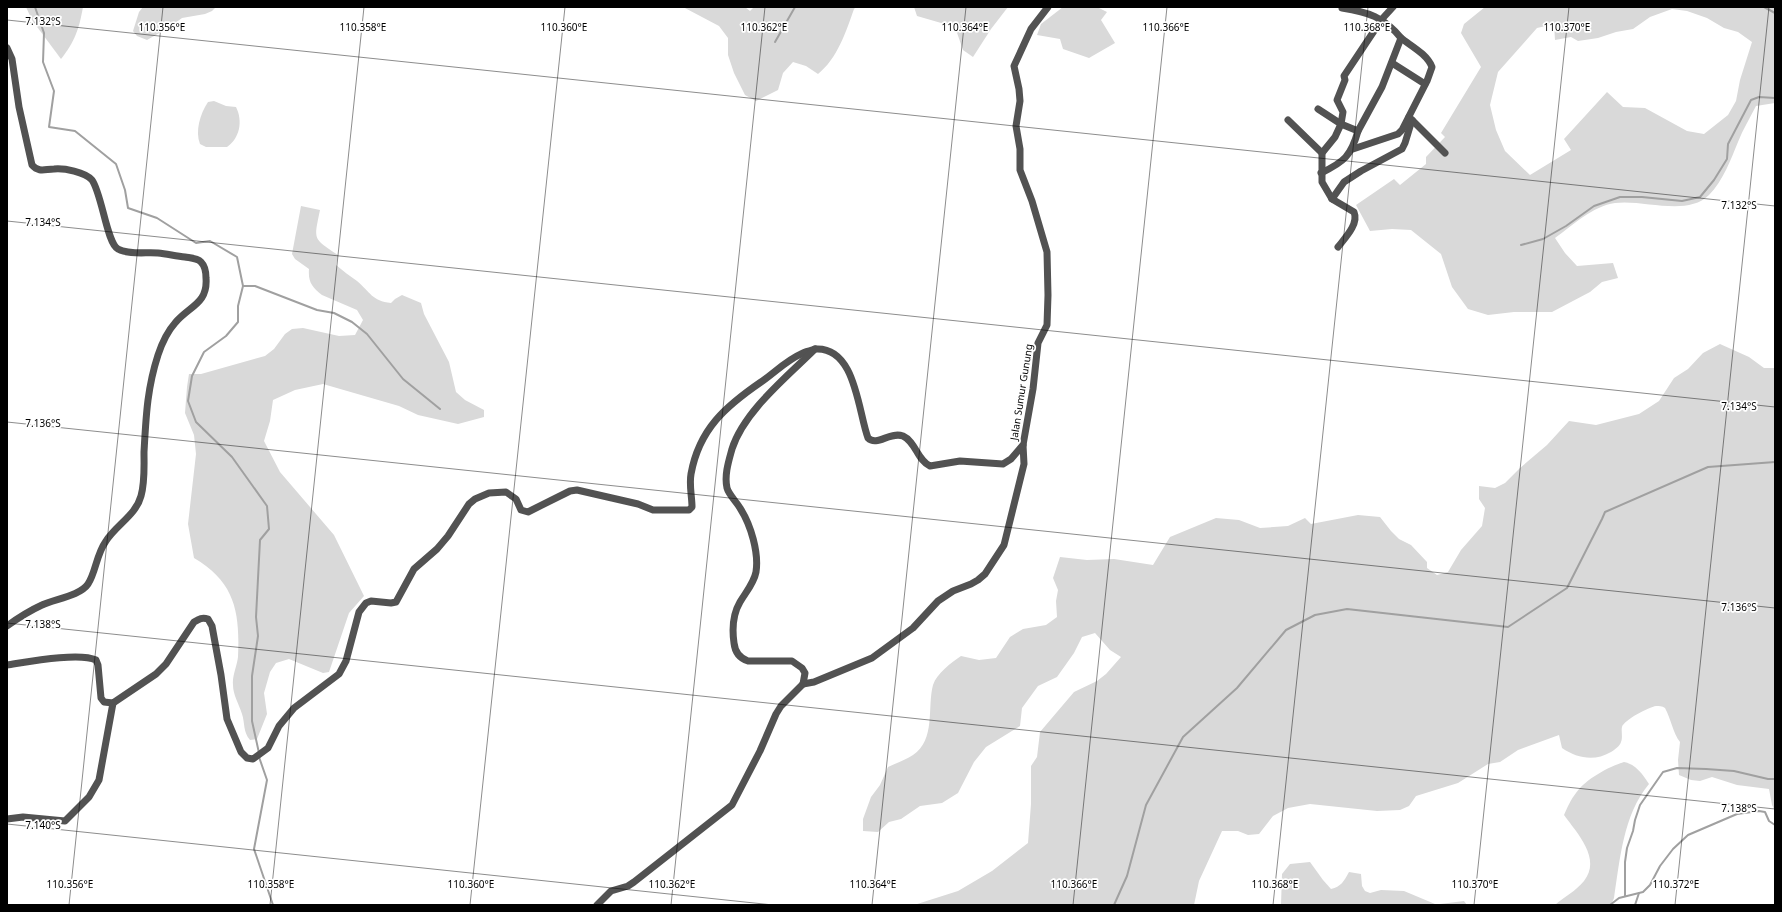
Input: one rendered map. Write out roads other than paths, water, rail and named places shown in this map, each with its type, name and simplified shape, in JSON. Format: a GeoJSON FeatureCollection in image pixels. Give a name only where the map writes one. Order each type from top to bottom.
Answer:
{"type":"FeatureCollection","features":[{"type":"Feature","properties":{"kind":"street","name":"Jalan Sumur Gunung"},"geometry":{"type":"LineString","coordinates":[[803,684],[821,680],[872,658],[913,628],[938,600],[953,591],[971,584],[985,574],[1000,551],[1008,531],[1024,464],[1023,445],[1034,389],[1038,343],[1047,325],[1048,294],[1047,252],[1032,201],[1020,170],[1020,149],[1016,126],[1020,101],[1014,66],[1031,29],[1048,7]]}},
{"type":"Feature","properties":{"kind":"street"},"geometry":{"type":"LineString","coordinates":[[1338,247],[1352,226],[1355,214],[1332,199],[1324,188],[1321,173],[1322,153],[1335,137],[1341,124],[1343,112],[1337,100],[1345,80],[1344,76],[1382,19],[1393,7]]}},
{"type":"Feature","properties":{"kind":"street"},"geometry":{"type":"LineString","coordinates":[[1342,8],[1366,12],[1382,19],[1401,38],[1418,51],[1432,67],[1410,118],[1398,134],[1353,149]]}},
{"type":"Feature","properties":{"kind":"street"},"geometry":{"type":"LineString","coordinates":[[1321,173],[1332,168],[1346,158],[1353,149],[1358,132],[1382,87],[1401,38]]}},
{"type":"Feature","properties":{"kind":"street"},"geometry":{"type":"LineString","coordinates":[[7,48],[12,59],[19,107],[32,165],[41,171],[57,169],[81,174],[90,178],[103,207],[112,243],[118,249],[126,251],[163,253],[195,259],[200,261],[205,269],[206,282],[206,290],[200,302],[180,317],[168,332],[150,377],[146,408],[142,490],[136,508],[106,540],[97,557],[89,581],[84,588],[76,593],[43,604],[7,626]]}},
{"type":"Feature","properties":{"kind":"street"},"geometry":{"type":"LineString","coordinates":[[1392,63],[1425,84]]}},
{"type":"Feature","properties":{"kind":"street"},"geometry":{"type":"LineString","coordinates":[[1318,109],[1341,124],[1358,132]]}},
{"type":"Feature","properties":{"kind":"street"},"geometry":{"type":"LineString","coordinates":[[1410,118],[1445,153]]}},
{"type":"Feature","properties":{"kind":"street"},"geometry":{"type":"LineString","coordinates":[[1332,199],[1344,182],[1402,149],[1406,143],[1410,118]]}},
{"type":"Feature","properties":{"kind":"street"},"geometry":{"type":"LineString","coordinates":[[1288,120],[1322,153]]}},
{"type":"Feature","properties":{"kind":"street"},"geometry":{"type":"LineString","coordinates":[[596,905],[611,891],[628,886],[634,882],[732,806],[760,751],[776,714],[781,706],[803,684],[804,673],[798,663],[784,660],[748,661],[736,652],[733,633],[734,615],[755,577],[756,566],[752,537],[745,516],[727,487],[727,475],[733,447],[741,430],[780,382],[815,349]]}},
{"type":"Feature","properties":{"kind":"street"},"geometry":{"type":"LineString","coordinates":[[7,819],[23,817],[65,821],[89,797],[99,780],[113,704],[156,674],[166,664],[194,622],[199,618],[204,617],[208,619],[212,626],[227,719],[241,752],[250,759],[264,752],[268,748],[279,726],[294,708],[339,674],[346,661],[357,617],[362,607],[371,600],[396,602],[414,569],[437,549],[448,536],[469,504],[475,498],[489,493],[506,492],[516,499],[521,510],[526,512],[570,491],[577,490],[638,504],[653,510],[687,511],[692,508],[691,474],[699,446],[714,422],[723,411],[748,391],[798,355],[815,349],[831,352],[846,365],[855,388],[865,429],[870,440],[876,441],[894,435],[903,436],[912,445],[923,461],[930,466],[960,461],[1003,464],[1011,459],[1023,445]]}},
{"type":"Feature","properties":{"kind":"street"},"geometry":{"type":"LineString","coordinates":[[7,665],[52,659],[78,657],[92,658],[96,660],[98,665],[101,698],[104,702],[113,704]]}},
{"type":"Feature","properties":{"kind":"waterway"},"geometry":{"type":"LineString","coordinates":[[35,7],[44,33],[43,62],[54,91],[49,127],[75,131],[116,164],[125,190],[128,208],[157,218],[196,243],[210,241],[237,257],[243,286],[238,306],[238,322],[226,336],[204,352],[192,376],[188,401],[196,422],[232,457],[267,506],[269,529],[260,540],[256,617],[258,636],[252,676],[252,721],[259,753]]}},
{"type":"Feature","properties":{"kind":"waterway"},"geometry":{"type":"LineString","coordinates":[[775,42],[795,7]]}},
{"type":"Feature","properties":{"kind":"waterway"},"geometry":{"type":"LineString","coordinates":[[1764,7],[1775,13]]}},
{"type":"Feature","properties":{"kind":"waterway"},"geometry":{"type":"LineString","coordinates":[[1521,245],[1543,239],[1566,226],[1594,206],[1620,197],[1642,197],[1682,201],[1700,197],[1714,180],[1727,159],[1728,144],[1751,100],[1759,97],[1775,98]]}},
{"type":"Feature","properties":{"kind":"waterway"},"geometry":{"type":"LineString","coordinates":[[243,286],[255,286],[317,310],[334,313],[352,322],[367,334],[403,379],[440,409]]}},
{"type":"Feature","properties":{"kind":"waterway"},"geometry":{"type":"LineString","coordinates":[[1114,905],[1127,876],[1146,805],[1183,737],[1237,688],[1286,630],[1315,615],[1347,609],[1508,627],[1567,588],[1605,512],[1708,467],[1775,462]]}},
{"type":"Feature","properties":{"kind":"waterway"},"geometry":{"type":"LineString","coordinates":[[259,757],[267,780],[254,849],[273,905]]}},
{"type":"Feature","properties":{"kind":"waterway"},"geometry":{"type":"LineString","coordinates":[[1625,896],[1625,862],[1627,848],[1635,820],[1640,805],[1663,772],[1677,768],[1706,769],[1734,771],[1768,779],[1775,779]]}},
{"type":"Feature","properties":{"kind":"waterway"},"geometry":{"type":"LineString","coordinates":[[1610,905],[1619,898],[1643,892],[1650,885],[1660,866],[1673,849],[1688,835],[1737,814],[1759,811],[1765,812],[1769,821],[1775,825]]}},
{"type":"Feature","properties":{"kind":"waterway"},"geometry":{"type":"LineString","coordinates":[[1635,905],[1639,893]]}}]}
